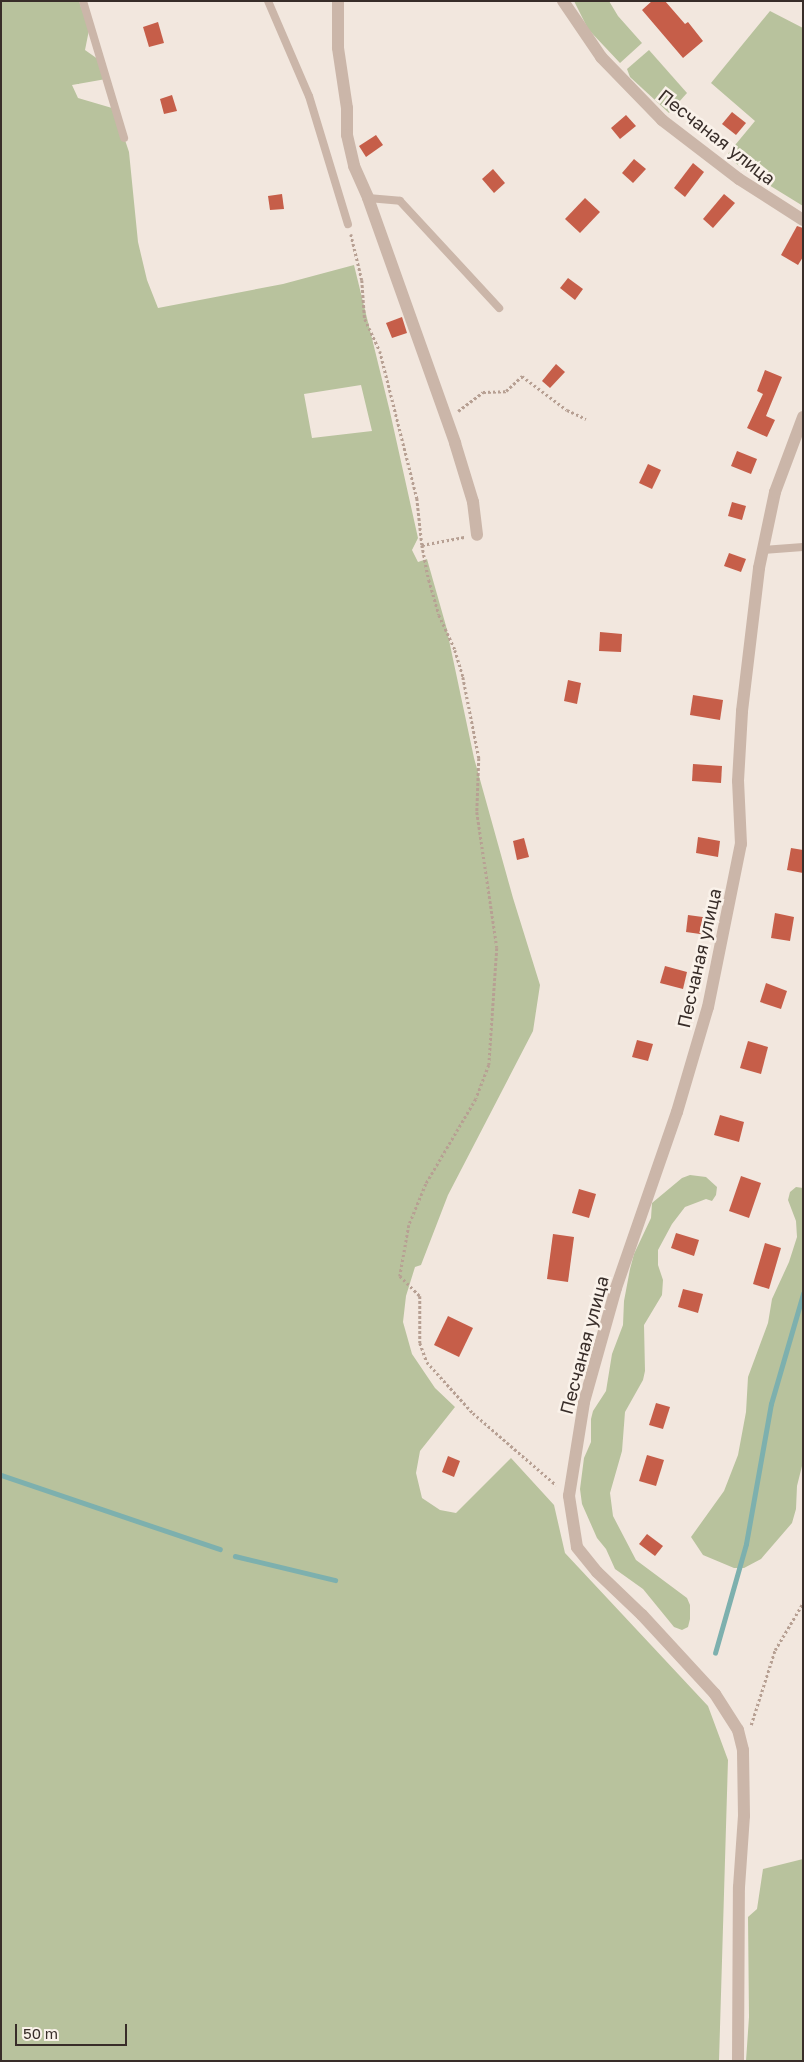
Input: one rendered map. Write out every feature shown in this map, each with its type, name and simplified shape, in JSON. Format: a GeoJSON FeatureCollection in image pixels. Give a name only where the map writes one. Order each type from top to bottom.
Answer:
{"type":"FeatureCollection","features":[{"type":"Feature","properties":{"kind":"street"},"geometry":{"type":"LineString","coordinates":[[338,1],[338,48],[347,108],[347,134],[354,166],[368,198],[447,419],[473,502],[477,535]]}},
{"type":"Feature","properties":{"kind":"street","name":"Песчаная улица"},"geometry":{"type":"LineString","coordinates":[[563,1],[601,57],[662,120],[739,179],[803,220]]}},
{"type":"Feature","properties":{"kind":"street","name":"Песчаная улица"},"geometry":{"type":"LineString","coordinates":[[738,2061],[739,1887],[744,1816],[743,1750],[738,1730],[715,1694],[642,1615],[597,1572],[577,1547],[569,1496],[584,1402],[616,1288],[676,1112],[708,1007],[741,844],[738,781],[742,711],[763,550],[775,492],[803,417]]}},
{"type":"Feature","properties":{"kind":"lane"},"geometry":{"type":"LineString","coordinates":[[83,1],[124,138]]}},
{"type":"Feature","properties":{"kind":"lane"},"geometry":{"type":"LineString","coordinates":[[268,1],[309,96],[348,224]]}},
{"type":"Feature","properties":{"kind":"lane"},"geometry":{"type":"LineString","coordinates":[[368,198],[400,201],[499,308]]}},
{"type":"Feature","properties":{"kind":"lane"},"geometry":{"type":"LineString","coordinates":[[763,550],[803,547]]}},
{"type":"Feature","properties":{"kind":"path"},"geometry":{"type":"LineString","coordinates":[[348,224],[362,280],[365,319],[380,352],[417,498],[422,545],[439,615],[455,650],[463,678],[479,758],[477,812],[497,948],[489,1065],[476,1099],[426,1184],[409,1225],[400,1276],[420,1296],[420,1344],[427,1362],[473,1413],[569,1496]]}},
{"type":"Feature","properties":{"kind":"path"},"geometry":{"type":"LineString","coordinates":[[447,419],[483,392],[506,391],[522,376],[567,410],[586,419]]}},
{"type":"Feature","properties":{"kind":"path"},"geometry":{"type":"LineString","coordinates":[[422,545],[477,535]]}},
{"type":"Feature","properties":{"kind":"path"},"geometry":{"type":"LineString","coordinates":[[743,1750],[775,1650],[803,1604]]}},
{"type":"Feature","properties":{"kind":"green space"},"geometry":{"type":"Polygon","coordinates":[[[1,1],[79,1],[89,30],[85,50],[102,62],[106,79],[72,85],[78,98],[112,108],[123,134],[129,152],[138,242],[147,280],[158,308],[283,284],[354,265],[418,538],[412,550],[418,562],[427,559],[446,626],[474,758],[513,898],[540,985],[533,1031],[448,1195],[421,1265],[415,1267],[406,1296],[403,1322],[412,1354],[435,1388],[455,1407],[420,1451],[416,1473],[422,1498],[440,1510],[456,1513],[511,1458],[554,1505],[565,1553],[708,1706],[728,1760],[719,2061],[1,2061],[1,1]],[[361,385],[304,394],[312,438],[372,431],[361,385]]]}},
{"type":"Feature","properties":{"kind":"green space"},"geometry":{"type":"Polygon","coordinates":[[[574,1],[609,1],[618,16],[642,43],[620,63],[588,29],[574,1]]]}},
{"type":"Feature","properties":{"kind":"green space"},"geometry":{"type":"Polygon","coordinates":[[[770,11],[803,28],[803,206],[746,171],[726,156],[755,121],[711,83],[770,11]]]}},
{"type":"Feature","properties":{"kind":"green space"},"geometry":{"type":"Polygon","coordinates":[[[649,50],[687,93],[669,113],[630,77],[627,69],[649,50]]]}},
{"type":"Feature","properties":{"kind":"green space"},"geometry":{"type":"Polygon","coordinates":[[[690,1175],[706,1177],[717,1187],[716,1195],[712,1201],[706,1199],[685,1207],[672,1224],[658,1250],[658,1265],[663,1280],[662,1295],[644,1325],[645,1371],[643,1380],[625,1412],[622,1451],[610,1493],[613,1516],[636,1560],[687,1598],[690,1605],[690,1619],[688,1627],[682,1630],[674,1627],[643,1589],[615,1569],[606,1549],[597,1538],[582,1504],[580,1489],[584,1458],[591,1442],[593,1411],[606,1391],[612,1354],[623,1325],[624,1301],[634,1254],[651,1218],[652,1203],[682,1178],[690,1175]]]}},
{"type":"Feature","properties":{"kind":"green space"},"geometry":{"type":"Polygon","coordinates":[[[796,1187],[803,1188],[803,1462],[797,1486],[796,1509],[792,1523],[761,1559],[744,1568],[734,1568],[703,1555],[691,1537],[724,1491],[738,1455],[746,1412],[748,1377],[768,1323],[772,1299],[789,1262],[797,1237],[796,1221],[788,1200],[790,1192],[796,1187]]]}},
{"type":"Feature","properties":{"kind":"green space"},"geometry":{"type":"Polygon","coordinates":[[[803,1859],[803,2061],[746,2061],[749,2017],[748,1917],[757,1909],[763,1869],[803,1859]]]}},
{"type":"Feature","properties":{"kind":"building"},"geometry":{"type":"Polygon","coordinates":[[[652,1],[665,1],[685,24],[688,22],[703,41],[683,58],[642,10],[652,1]]]}},
{"type":"Feature","properties":{"kind":"building"},"geometry":{"type":"Polygon","coordinates":[[[158,22],[164,43],[149,47],[143,27],[158,22]]]}},
{"type":"Feature","properties":{"kind":"building"},"geometry":{"type":"Polygon","coordinates":[[[172,95],[177,111],[164,114],[160,99],[172,95]]]}},
{"type":"Feature","properties":{"kind":"building"},"geometry":{"type":"Polygon","coordinates":[[[732,112],[746,123],[736,135],[722,124],[732,112]]]}},
{"type":"Feature","properties":{"kind":"building"},"geometry":{"type":"Polygon","coordinates":[[[626,115],[636,126],[620,139],[611,128],[626,115]]]}},
{"type":"Feature","properties":{"kind":"building"},"geometry":{"type":"Polygon","coordinates":[[[376,135],[383,145],[366,157],[359,146],[376,135]]]}},
{"type":"Feature","properties":{"kind":"building"},"geometry":{"type":"Polygon","coordinates":[[[634,159],[646,169],[633,183],[622,173],[634,159]]]}},
{"type":"Feature","properties":{"kind":"building"},"geometry":{"type":"Polygon","coordinates":[[[693,163],[704,172],[685,197],[674,188],[693,163]]]}},
{"type":"Feature","properties":{"kind":"building"},"geometry":{"type":"Polygon","coordinates":[[[493,169],[505,183],[494,193],[482,179],[493,169]]]}},
{"type":"Feature","properties":{"kind":"building"},"geometry":{"type":"Polygon","coordinates":[[[282,194],[284,209],[270,210],[268,196],[282,194]]]}},
{"type":"Feature","properties":{"kind":"building"},"geometry":{"type":"Polygon","coordinates":[[[724,194],[735,203],[713,228],[703,219],[724,194]]]}},
{"type":"Feature","properties":{"kind":"building"},"geometry":{"type":"Polygon","coordinates":[[[585,198],[600,212],[580,233],[565,219],[585,198]]]}},
{"type":"Feature","properties":{"kind":"building"},"geometry":{"type":"Polygon","coordinates":[[[797,226],[803,228],[803,257],[798,265],[781,255],[797,226]]]}},
{"type":"Feature","properties":{"kind":"building"},"geometry":{"type":"Polygon","coordinates":[[[568,278],[583,289],[575,300],[560,288],[568,278]]]}},
{"type":"Feature","properties":{"kind":"building"},"geometry":{"type":"Polygon","coordinates":[[[402,317],[407,333],[392,338],[386,323],[402,317]]]}},
{"type":"Feature","properties":{"kind":"building"},"geometry":{"type":"Polygon","coordinates":[[[556,364],[565,372],[550,388],[542,381],[556,364]]]}},
{"type":"Feature","properties":{"kind":"building"},"geometry":{"type":"Polygon","coordinates":[[[765,370],[782,377],[766,416],[775,420],[767,437],[747,428],[763,394],[757,391],[765,370]]]}},
{"type":"Feature","properties":{"kind":"building"},"geometry":{"type":"Polygon","coordinates":[[[737,451],[757,459],[751,474],[731,466],[737,451]]]}},
{"type":"Feature","properties":{"kind":"building"},"geometry":{"type":"Polygon","coordinates":[[[648,464],[661,470],[652,489],[639,483],[648,464]]]}},
{"type":"Feature","properties":{"kind":"building"},"geometry":{"type":"Polygon","coordinates":[[[732,502],[746,506],[742,520],[728,516],[732,502]]]}},
{"type":"Feature","properties":{"kind":"building"},"geometry":{"type":"Polygon","coordinates":[[[729,553],[746,559],[741,572],[724,566],[729,553]]]}},
{"type":"Feature","properties":{"kind":"building"},"geometry":{"type":"Polygon","coordinates":[[[600,632],[622,634],[621,652],[599,651],[600,632]]]}},
{"type":"Feature","properties":{"kind":"building"},"geometry":{"type":"Polygon","coordinates":[[[568,680],[581,683],[577,704],[564,701],[568,680]]]}},
{"type":"Feature","properties":{"kind":"building"},"geometry":{"type":"Polygon","coordinates":[[[693,695],[723,700],[720,720],[690,715],[693,695]]]}},
{"type":"Feature","properties":{"kind":"building"},"geometry":{"type":"Polygon","coordinates":[[[693,764],[722,766],[721,783],[692,781],[693,764]]]}},
{"type":"Feature","properties":{"kind":"building"},"geometry":{"type":"Polygon","coordinates":[[[698,837],[720,841],[718,857],[696,853],[698,837]]]}},
{"type":"Feature","properties":{"kind":"building"},"geometry":{"type":"Polygon","coordinates":[[[524,838],[529,857],[517,860],[513,841],[524,838]]]}},
{"type":"Feature","properties":{"kind":"building"},"geometry":{"type":"Polygon","coordinates":[[[791,848],[803,850],[803,873],[787,870],[791,848]]]}},
{"type":"Feature","properties":{"kind":"building"},"geometry":{"type":"Polygon","coordinates":[[[775,913],[794,917],[790,941],[771,938],[775,913]]]}},
{"type":"Feature","properties":{"kind":"building"},"geometry":{"type":"Polygon","coordinates":[[[688,915],[710,918],[707,935],[686,932],[688,915]]]}},
{"type":"Feature","properties":{"kind":"building"},"geometry":{"type":"Polygon","coordinates":[[[665,966],[687,972],[683,989],[660,983],[665,966]]]}},
{"type":"Feature","properties":{"kind":"building"},"geometry":{"type":"Polygon","coordinates":[[[766,983],[787,991],[781,1009],[760,1002],[766,983]]]}},
{"type":"Feature","properties":{"kind":"building"},"geometry":{"type":"Polygon","coordinates":[[[637,1040],[653,1044],[648,1061],[632,1057],[637,1040]]]}},
{"type":"Feature","properties":{"kind":"building"},"geometry":{"type":"Polygon","coordinates":[[[748,1041],[768,1047],[761,1074],[740,1068],[748,1041]]]}},
{"type":"Feature","properties":{"kind":"building"},"geometry":{"type":"Polygon","coordinates":[[[720,1115],[744,1122],[739,1142],[714,1135],[720,1115]]]}},
{"type":"Feature","properties":{"kind":"building"},"geometry":{"type":"Polygon","coordinates":[[[741,1176],[761,1183],[749,1218],[729,1211],[741,1176]]]}},
{"type":"Feature","properties":{"kind":"building"},"geometry":{"type":"Polygon","coordinates":[[[579,1189],[596,1194],[589,1218],[572,1213],[579,1189]]]}},
{"type":"Feature","properties":{"kind":"building"},"geometry":{"type":"Polygon","coordinates":[[[676,1233],[699,1240],[694,1256],[671,1248],[676,1233]]]}},
{"type":"Feature","properties":{"kind":"building"},"geometry":{"type":"Polygon","coordinates":[[[553,1234],[574,1237],[568,1282],[547,1279],[553,1234]]]}},
{"type":"Feature","properties":{"kind":"building"},"geometry":{"type":"Polygon","coordinates":[[[765,1243],[781,1248],[769,1289],[753,1284],[765,1243]]]}},
{"type":"Feature","properties":{"kind":"building"},"geometry":{"type":"Polygon","coordinates":[[[683,1289],[703,1294],[698,1313],[678,1307],[683,1289]]]}},
{"type":"Feature","properties":{"kind":"building"},"geometry":{"type":"Polygon","coordinates":[[[448,1316],[473,1328],[459,1357],[434,1345],[448,1316]]]}},
{"type":"Feature","properties":{"kind":"building"},"geometry":{"type":"Polygon","coordinates":[[[656,1403],[670,1407],[663,1429],[649,1425],[656,1403]]]}},
{"type":"Feature","properties":{"kind":"building"},"geometry":{"type":"Polygon","coordinates":[[[647,1455],[664,1460],[656,1486],[639,1481],[647,1455]]]}},
{"type":"Feature","properties":{"kind":"building"},"geometry":{"type":"Polygon","coordinates":[[[448,1456],[460,1461],[454,1477],[442,1472],[448,1456]]]}},
{"type":"Feature","properties":{"kind":"building"},"geometry":{"type":"Polygon","coordinates":[[[647,1534],[663,1546],[655,1556],[639,1544],[647,1534]]]}},
{"type":"Feature","properties":{"kind":"waterway"},"geometry":{"type":"LineString","coordinates":[[715,1653],[746,1544],[771,1404],[803,1294]]}},
{"type":"Feature","properties":{"kind":"waterway"},"geometry":{"type":"LineString","coordinates":[[1,1475],[220,1549]]}},
{"type":"Feature","properties":{"kind":"waterway"},"geometry":{"type":"LineString","coordinates":[[235,1556],[335,1580]]}}]}
